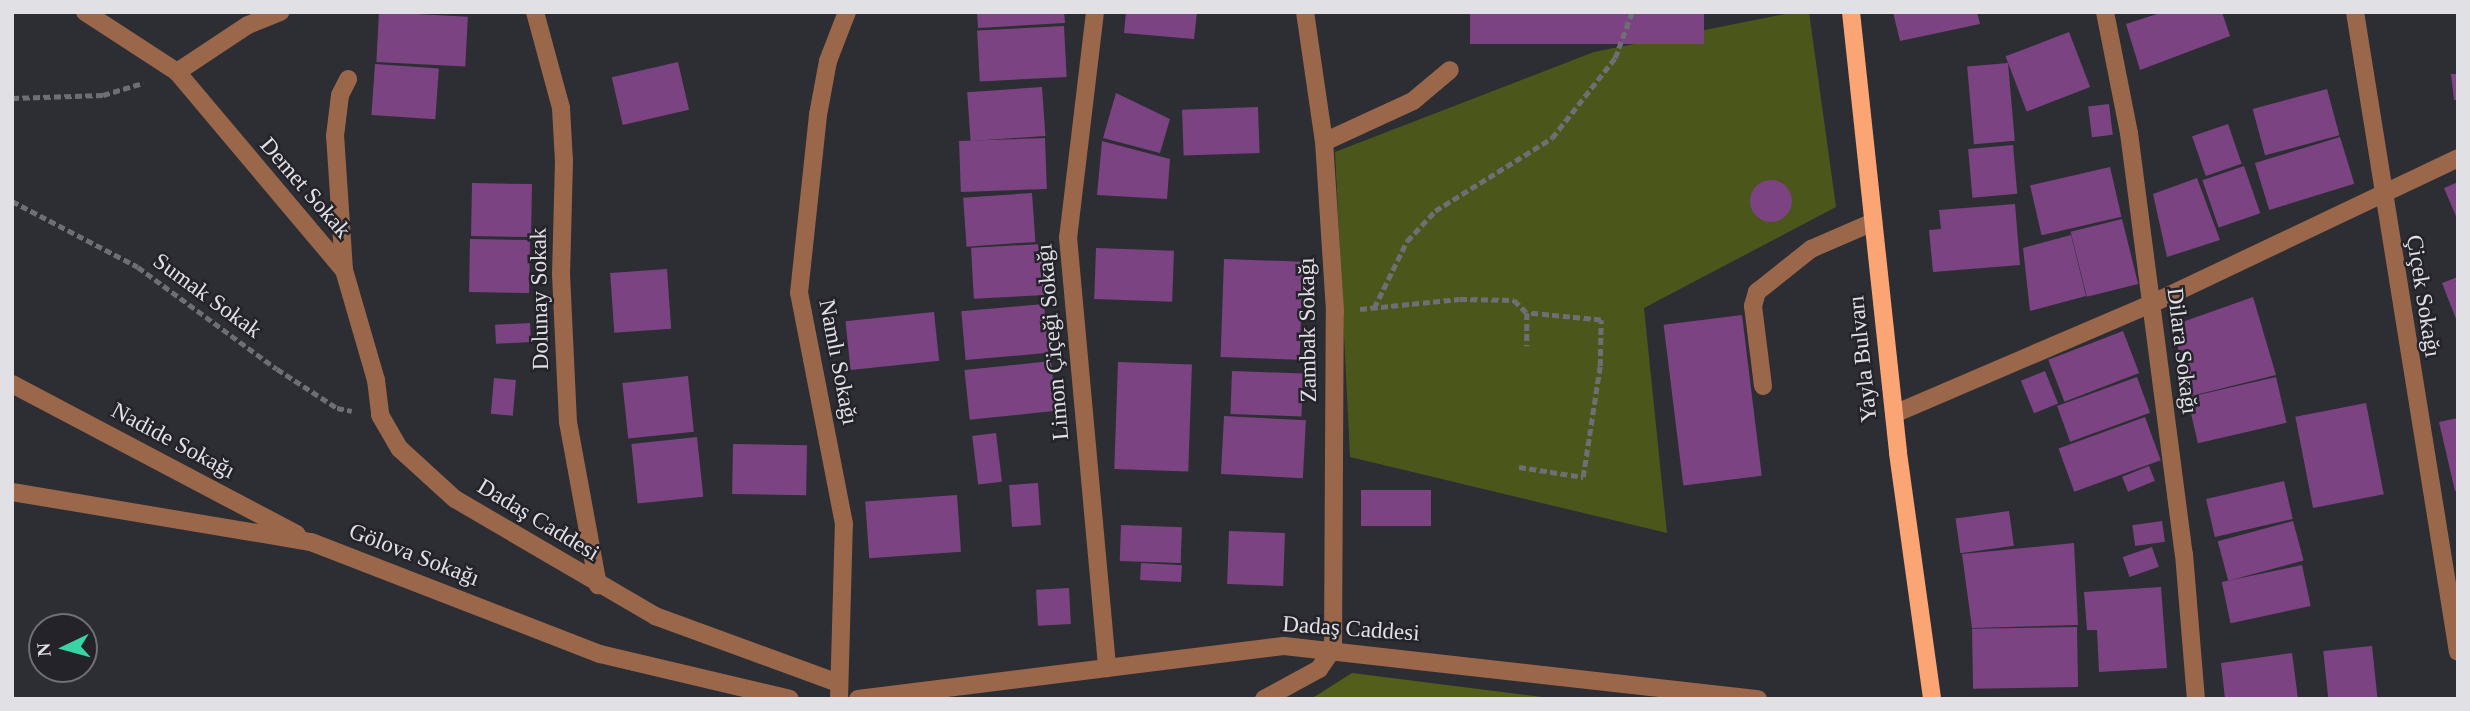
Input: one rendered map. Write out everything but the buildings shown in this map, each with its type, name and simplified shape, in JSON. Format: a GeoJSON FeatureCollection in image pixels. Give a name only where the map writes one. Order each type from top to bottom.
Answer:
{"type":"FeatureCollection","features":[{"type":"Feature","properties":{"kind":"main road","name":"Yayla Bulvarı"},"geometry":{"type":"LineString","coordinates":[[1851,12],[1894,414],[1931,699]]}},
{"type":"Feature","properties":{"kind":"street","name":"Demet Sokak"},"geometry":{"type":"LineString","coordinates":[[85,12],[177,72],[344,270]]}},
{"type":"Feature","properties":{"kind":"street"},"geometry":{"type":"LineString","coordinates":[[177,72],[248,25],[281,12]]}},
{"type":"Feature","properties":{"kind":"street","name":"Dolunay Sokak"},"geometry":{"type":"LineString","coordinates":[[535,12],[561,108],[565,161],[561,274],[568,422],[598,585]]}},
{"type":"Feature","properties":{"kind":"street","name":"Namlı Sokağı"},"geometry":{"type":"LineString","coordinates":[[838,691],[844,524],[799,293],[818,114],[828,61],[846,12]]}},
{"type":"Feature","properties":{"kind":"street","name":"Limon Çiçeği Sokağı"},"geometry":{"type":"LineString","coordinates":[[1096,12],[1068,237],[1107,668]]}},
{"type":"Feature","properties":{"kind":"street","name":"Zambak Sokağı"},"geometry":{"type":"LineString","coordinates":[[1305,12],[1324,142],[1335,311],[1333,649]]}},
{"type":"Feature","properties":{"kind":"street","name":"Dilara Sokağı"},"geometry":{"type":"LineString","coordinates":[[2105,12],[2129,133],[2184,554],[2196,699]]}},
{"type":"Feature","properties":{"kind":"street","name":"Çiçek Sokağı"},"geometry":{"type":"LineString","coordinates":[[2355,12],[2382,196],[2451,573],[2458,652]]}},
{"type":"Feature","properties":{"kind":"street"},"geometry":{"type":"LineString","coordinates":[[1324,142],[1413,101],[1450,70]]}},
{"type":"Feature","properties":{"kind":"street","name":"Demet Sokak"},"geometry":{"type":"LineString","coordinates":[[344,270],[335,136],[340,95],[348,79]]}},
{"type":"Feature","properties":{"kind":"street"},"geometry":{"type":"LineString","coordinates":[[1894,414],[2151,304],[2458,158]]}},
{"type":"Feature","properties":{"kind":"street"},"geometry":{"type":"LineString","coordinates":[[1763,386],[1753,306],[1757,292],[1811,249],[1873,222]]}},
{"type":"Feature","properties":{"kind":"street","name":"Dadaş Caddesi"},"geometry":{"type":"LineString","coordinates":[[344,270],[376,380],[380,415],[400,449],[456,499],[598,585],[655,616],[838,691]]}},
{"type":"Feature","properties":{"kind":"street","name":"Nadide Sokağı"},"geometry":{"type":"LineString","coordinates":[[12,384],[312,542]]}},
{"type":"Feature","properties":{"kind":"street","name":"Gölova Sokağı"},"geometry":{"type":"LineString","coordinates":[[12,492],[312,542],[600,654],[790,699]]}},
{"type":"Feature","properties":{"kind":"street","name":"Dadaş Caddesi"},"geometry":{"type":"LineString","coordinates":[[858,699],[1284,646],[1333,649],[1758,699]]}},
{"type":"Feature","properties":{"kind":"street"},"geometry":{"type":"LineString","coordinates":[[1264,699],[1319,669],[1333,649]]}},
{"type":"Feature","properties":{"kind":"path"},"geometry":{"type":"LineString","coordinates":[[1374,307],[1407,241],[1435,211],[1552,138],[1615,58],[1632,12]]}},
{"type":"Feature","properties":{"kind":"path"},"geometry":{"type":"LineString","coordinates":[[12,98],[103,95],[177,72]]}},
{"type":"Feature","properties":{"kind":"path","name":"Sumak Sokak"},"geometry":{"type":"LineString","coordinates":[[12,201],[138,267],[337,408],[380,415]]}},
{"type":"Feature","properties":{"kind":"path"},"geometry":{"type":"LineString","coordinates":[[1335,311],[1460,299],[1514,300],[1527,313],[1601,320],[1600,366],[1583,477],[1519,467]]}},
{"type":"Feature","properties":{"kind":"path"},"geometry":{"type":"LineString","coordinates":[[1527,313],[1527,345]]}},
{"type":"Feature","properties":{"kind":"green space"},"geometry":{"type":"Polygon","coordinates":[[[1795,12],[1809,12],[1836,207],[1644,308],[1667,533],[1350,457],[1335,152],[1594,52],[1795,12]]]}},
{"type":"Feature","properties":{"kind":"green space"},"geometry":{"type":"Polygon","coordinates":[[[1352,673],[1558,699],[1311,699],[1352,673]]]}}]}
